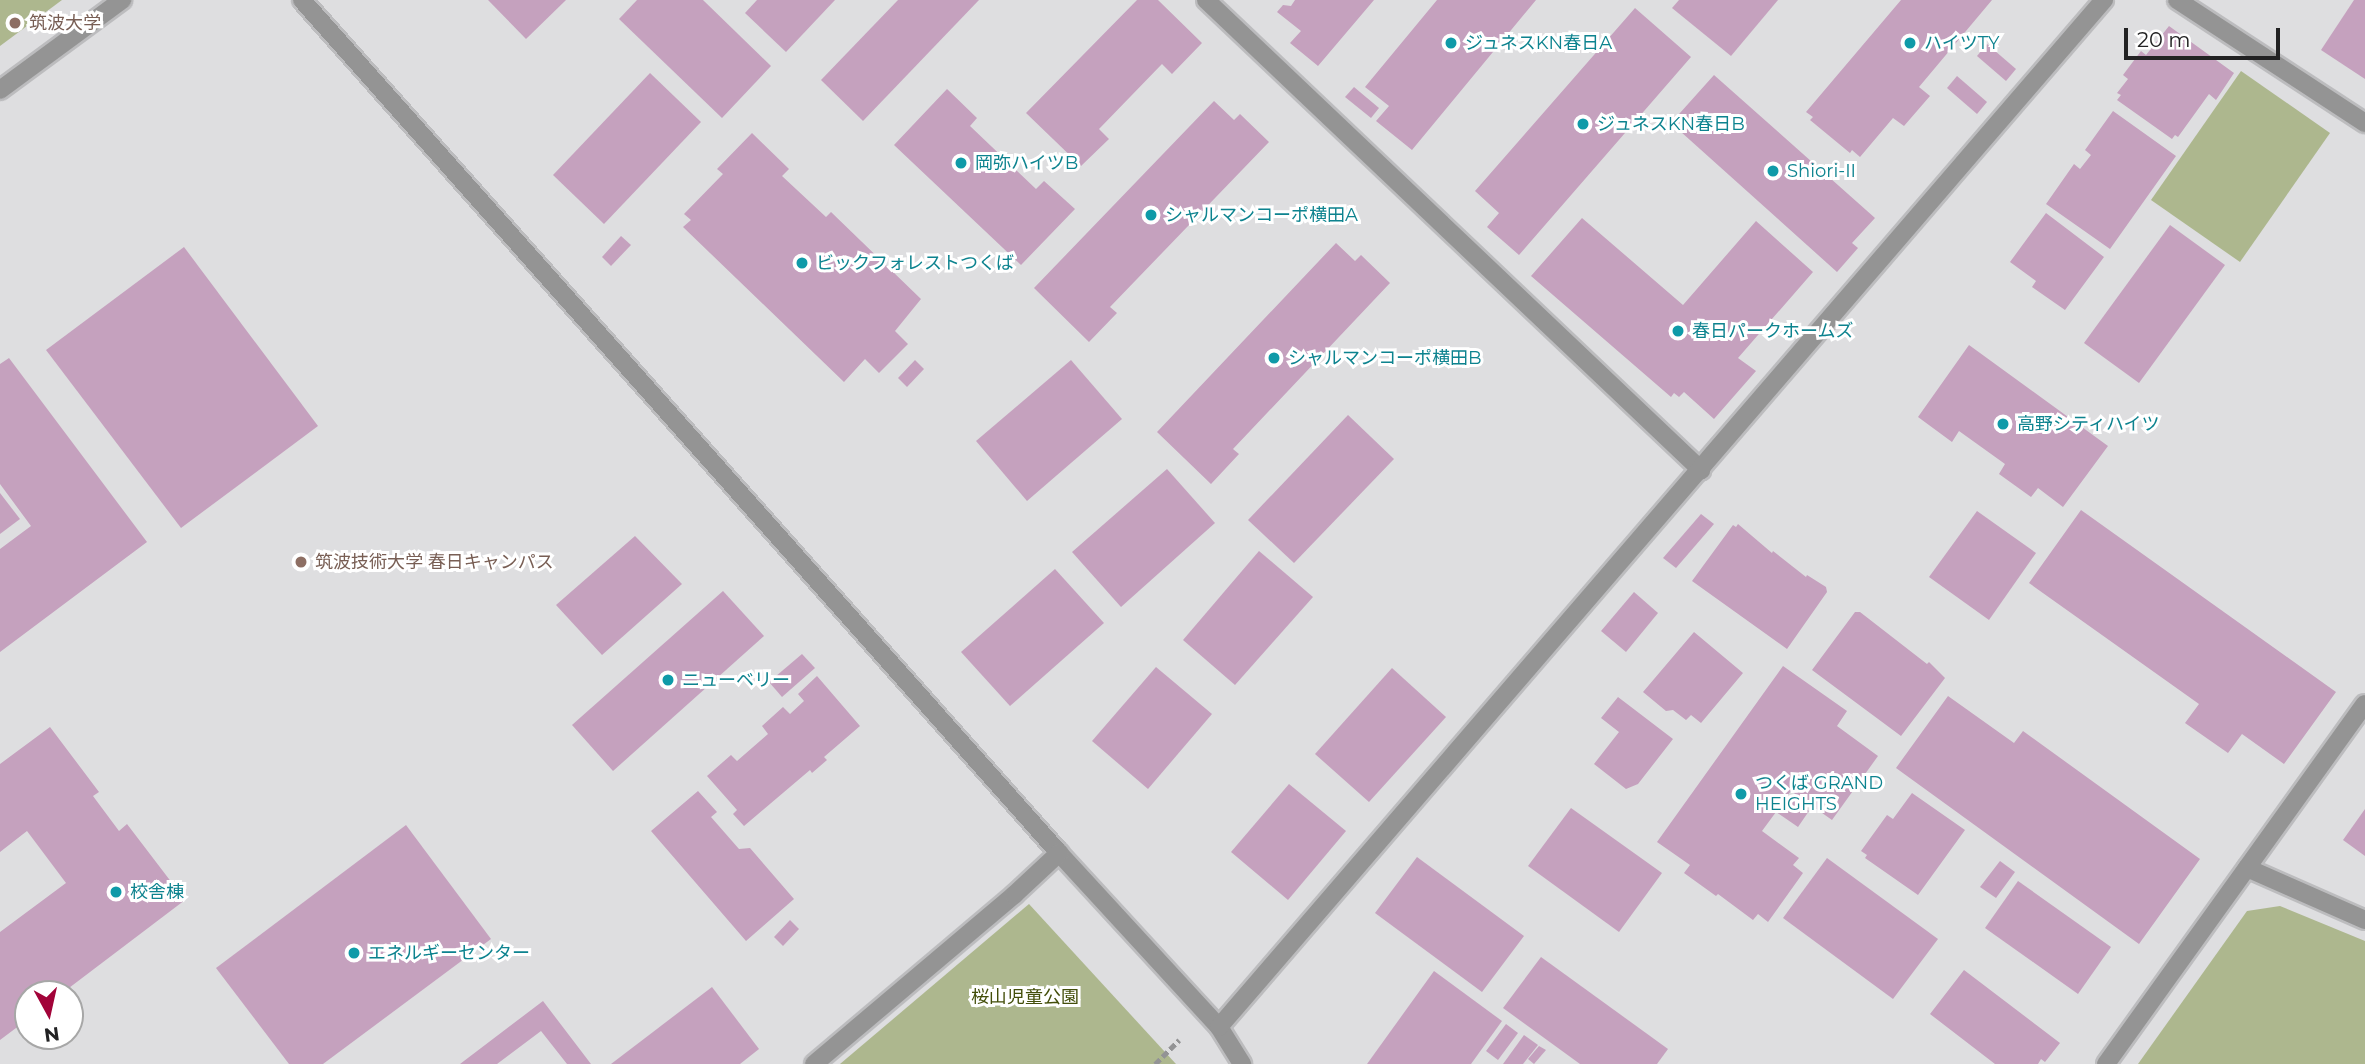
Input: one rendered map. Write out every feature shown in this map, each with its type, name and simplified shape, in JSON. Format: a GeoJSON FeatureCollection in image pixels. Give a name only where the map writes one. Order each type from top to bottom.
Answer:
{"type":"FeatureCollection","features":[{"type":"Feature","properties":{"kind":"street"},"geometry":{"type":"LineString","coordinates":[[0,90],[122,0]]}},
{"type":"Feature","properties":{"kind":"street"},"geometry":{"type":"LineString","coordinates":[[302,0],[1059,853],[1219,1027],[1242,1064]]}},
{"type":"Feature","properties":{"kind":"street"},"geometry":{"type":"LineString","coordinates":[[1206,0],[1701,470]]}},
{"type":"Feature","properties":{"kind":"street"},"geometry":{"type":"LineString","coordinates":[[1219,1027],[2104,0]]}},
{"type":"Feature","properties":{"kind":"street"},"geometry":{"type":"LineString","coordinates":[[2177,0],[2365,123]]}},
{"type":"Feature","properties":{"kind":"street"},"geometry":{"type":"LineString","coordinates":[[2106,1064],[2365,704]]}},
{"type":"Feature","properties":{"kind":"street"},"geometry":{"type":"LineString","coordinates":[[814,1064],[1059,853]]}},
{"type":"Feature","properties":{"kind":"street"},"geometry":{"type":"LineString","coordinates":[[2247,868],[2365,920]]}},
{"type":"Feature","properties":{"kind":"path"},"geometry":{"type":"LineString","coordinates":[[1155,1064],[1179,1040]]}},
{"type":"Feature","properties":{"kind":"green space","name":"筑波大学"},"geometry":{"type":"Polygon","coordinates":[[[0,0],[62,0],[0,46],[0,0]]]}},
{"type":"Feature","properties":{"kind":"green space"},"geometry":{"type":"Polygon","coordinates":[[[2241,71],[2330,133],[2240,262],[2151,200],[2241,71]]]}},
{"type":"Feature","properties":{"kind":"green space","name":"桜山児童公園"},"geometry":{"type":"Polygon","coordinates":[[[1029,904],[1176,1064],[840,1064],[1029,904]]]}},
{"type":"Feature","properties":{"kind":"green space"},"geometry":{"type":"Polygon","coordinates":[[[2280,906],[2365,941],[2365,1064],[2138,1064],[2247,911],[2280,906]]]}},
{"type":"Feature","properties":{"kind":"building"},"geometry":{"type":"Polygon","coordinates":[[[488,0],[566,0],[526,39],[488,0]]]}},
{"type":"Feature","properties":{"kind":"building"},"geometry":{"type":"Polygon","coordinates":[[[637,0],[703,0],[771,66],[722,118],[619,19],[637,0]]]}},
{"type":"Feature","properties":{"kind":"building"},"geometry":{"type":"Polygon","coordinates":[[[757,0],[835,0],[786,52],[745,13],[757,0]]]}},
{"type":"Feature","properties":{"kind":"building"},"geometry":{"type":"Polygon","coordinates":[[[898,0],[979,0],[863,121],[821,80],[898,0]]]}},
{"type":"Feature","properties":{"kind":"building"},"geometry":{"type":"Polygon","coordinates":[[[1137,0],[1158,0],[1202,43],[1172,74],[1162,64],[1099,129],[1109,139],[1081,166],[1026,113],[1137,0]]]}},
{"type":"Feature","properties":{"kind":"building"},"geometry":{"type":"Polygon","coordinates":[[[1295,0],[1374,0],[1318,66],[1290,43],[1301,31],[1277,12],[1283,5],[1291,6],[1295,0]]]}},
{"type":"Feature","properties":{"kind":"building","name":"ジュネスKN春日A"},"geometry":{"type":"Polygon","coordinates":[[[1437,0],[1536,0],[1412,150],[1376,121],[1389,106],[1365,87],[1437,0]]]}},
{"type":"Feature","properties":{"kind":"building"},"geometry":{"type":"Polygon","coordinates":[[[1679,0],[1778,0],[1731,56],[1672,8],[1679,0]]]}},
{"type":"Feature","properties":{"kind":"building","name":"ハイツTY"},"geometry":{"type":"Polygon","coordinates":[[[1901,0],[1992,0],[1919,87],[1930,96],[1904,126],[1893,118],[1860,157],[1852,150],[1850,153],[1810,120],[1813,117],[1806,112],[1901,0]]]}},
{"type":"Feature","properties":{"kind":"building"},"geometry":{"type":"Polygon","coordinates":[[[2354,0],[2365,0],[2365,79],[2321,50],[2354,0]]]}},
{"type":"Feature","properties":{"kind":"building","name":"ジュネスKN春日B"},"geometry":{"type":"Polygon","coordinates":[[[1635,8],[1691,57],[1519,255],[1487,227],[1499,213],[1475,191],[1635,8]]]}},
{"type":"Feature","properties":{"kind":"building"},"geometry":{"type":"Polygon","coordinates":[[[2169,26],[2234,73],[2216,100],[2209,94],[2178,137],[2175,135],[2172,139],[2117,100],[2121,95],[2117,93],[2128,79],[2123,75],[2141,51],[2146,55],[2169,26]]]}},
{"type":"Feature","properties":{"kind":"building"},"geometry":{"type":"Polygon","coordinates":[[[1987,44],[2016,69],[2006,81],[1977,56],[1987,44]]]}},
{"type":"Feature","properties":{"kind":"building"},"geometry":{"type":"Polygon","coordinates":[[[650,73],[701,122],[604,224],[553,175],[650,73]]]}},
{"type":"Feature","properties":{"kind":"building","name":"Shiori-II"},"geometry":{"type":"Polygon","coordinates":[[[1714,75],[1875,218],[1852,243],[1858,248],[1837,272],[1671,123],[1714,75]]]}},
{"type":"Feature","properties":{"kind":"building"},"geometry":{"type":"Polygon","coordinates":[[[1957,76],[1987,102],[1977,114],[1947,88],[1957,76]]]}},
{"type":"Feature","properties":{"kind":"building"},"geometry":{"type":"Polygon","coordinates":[[[1354,87],[1379,108],[1371,118],[1345,97],[1354,87]]]}},
{"type":"Feature","properties":{"kind":"building","name":"岡弥ハイツB"},"geometry":{"type":"Polygon","coordinates":[[[947,89],[977,118],[970,126],[1036,189],[1044,181],[1075,209],[1021,265],[894,145],[947,89]]]}},
{"type":"Feature","properties":{"kind":"building","name":"シャルマンコーポ横田A"},"geometry":{"type":"Polygon","coordinates":[[[1214,101],[1234,120],[1240,114],[1269,142],[1110,307],[1117,313],[1089,342],[1034,288],[1214,101]]]}},
{"type":"Feature","properties":{"kind":"building"},"geometry":{"type":"Polygon","coordinates":[[[2113,111],[2176,156],[2110,249],[2046,204],[2074,164],[2080,169],[2091,155],[2085,150],[2113,111]]]}},
{"type":"Feature","properties":{"kind":"building","name":"ビックフォレストつくば"},"geometry":{"type":"Polygon","coordinates":[[[752,133],[789,169],[782,176],[826,217],[831,212],[921,299],[895,331],[908,344],[879,373],[865,359],[844,382],[683,227],[691,220],[684,214],[723,174],[717,169],[752,133]]]}},
{"type":"Feature","properties":{"kind":"building"},"geometry":{"type":"Polygon","coordinates":[[[2046,213],[2104,257],[2065,310],[2032,287],[2036,281],[2010,262],[2046,213]]]}},
{"type":"Feature","properties":{"kind":"building","name":"春日パークホームズ"},"geometry":{"type":"Polygon","coordinates":[[[1582,218],[1683,305],[1756,221],[1813,272],[1738,358],[1756,371],[1714,419],[1684,392],[1679,397],[1674,393],[1671,397],[1531,276],[1582,218]]]}},
{"type":"Feature","properties":{"kind":"building"},"geometry":{"type":"Polygon","coordinates":[[[2170,225],[2225,265],[2139,383],[2084,343],[2170,225]]]}},
{"type":"Feature","properties":{"kind":"building"},"geometry":{"type":"Polygon","coordinates":[[[621,236],[631,245],[611,266],[602,257],[621,236]]]}},
{"type":"Feature","properties":{"kind":"building","name":"シャルマンコーポ横田B"},"geometry":{"type":"Polygon","coordinates":[[[1336,243],[1355,261],[1361,255],[1390,283],[1233,449],[1239,454],[1211,484],[1157,432],[1336,243]]]}},
{"type":"Feature","properties":{"kind":"building"},"geometry":{"type":"Polygon","coordinates":[[[184,247],[318,426],[181,528],[46,350],[184,247]]]}},
{"type":"Feature","properties":{"kind":"building","name":"高野シティハイツ"},"geometry":{"type":"Polygon","coordinates":[[[1969,345],[2108,446],[2063,507],[2038,488],[2031,497],[1999,474],[2005,464],[1959,431],[1952,442],[1918,417],[1969,345]]]}},
{"type":"Feature","properties":{"kind":"building"},"geometry":{"type":"Polygon","coordinates":[[[9,358],[147,542],[0,652],[0,549],[31,526],[0,484],[0,364],[9,358]]]}},
{"type":"Feature","properties":{"kind":"building"},"geometry":{"type":"Polygon","coordinates":[[[915,360],[924,369],[907,387],[898,378],[915,360]]]}},
{"type":"Feature","properties":{"kind":"building"},"geometry":{"type":"Polygon","coordinates":[[[1071,360],[1122,419],[1027,501],[976,441],[1071,360]]]}},
{"type":"Feature","properties":{"kind":"building"},"geometry":{"type":"Polygon","coordinates":[[[1348,415],[1394,459],[1294,563],[1248,520],[1348,415]]]}},
{"type":"Feature","properties":{"kind":"building"},"geometry":{"type":"Polygon","coordinates":[[[1167,469],[1215,523],[1121,607],[1072,552],[1167,469]]]}},
{"type":"Feature","properties":{"kind":"building"},"geometry":{"type":"Polygon","coordinates":[[[0,493],[20,519],[0,534],[0,493]]]}},
{"type":"Feature","properties":{"kind":"building"},"geometry":{"type":"Polygon","coordinates":[[[2081,510],[2336,692],[2284,764],[2242,734],[2228,753],[2185,723],[2199,704],[2029,583],[2081,510]]]}},
{"type":"Feature","properties":{"kind":"building"},"geometry":{"type":"Polygon","coordinates":[[[1977,511],[2036,553],[1989,620],[1929,577],[1977,511]]]}},
{"type":"Feature","properties":{"kind":"building"},"geometry":{"type":"Polygon","coordinates":[[[1701,514],[1714,524],[1676,568],[1663,558],[1701,514]]]}},
{"type":"Feature","properties":{"kind":"building"},"geometry":{"type":"Polygon","coordinates":[[[1738,524],[1772,553],[1773,551],[1806,577],[1807,575],[1826,587],[1827,592],[1787,649],[1692,581],[1733,525],[1736,527],[1738,524]]]}},
{"type":"Feature","properties":{"kind":"building"},"geometry":{"type":"Polygon","coordinates":[[[635,536],[682,584],[602,655],[556,605],[635,536]]]}},
{"type":"Feature","properties":{"kind":"building"},"geometry":{"type":"Polygon","coordinates":[[[1259,551],[1313,597],[1235,685],[1183,640],[1259,551]]]}},
{"type":"Feature","properties":{"kind":"building"},"geometry":{"type":"Polygon","coordinates":[[[1055,569],[1104,623],[1010,706],[961,652],[1055,569]]]}},
{"type":"Feature","properties":{"kind":"building","name":"ニューベリー"},"geometry":{"type":"Polygon","coordinates":[[[723,591],[764,636],[613,771],[572,725],[723,591]]]}},
{"type":"Feature","properties":{"kind":"building"},"geometry":{"type":"Polygon","coordinates":[[[1634,592],[1658,613],[1626,652],[1601,631],[1634,592]]]}},
{"type":"Feature","properties":{"kind":"building"},"geometry":{"type":"Polygon","coordinates":[[[1855,612],[1860,612],[1927,664],[1929,662],[1945,678],[1901,736],[1812,670],[1855,612]]]}},
{"type":"Feature","properties":{"kind":"building"},"geometry":{"type":"Polygon","coordinates":[[[1694,632],[1743,673],[1701,723],[1691,715],[1686,720],[1673,710],[1666,711],[1643,692],[1694,632]]]}},
{"type":"Feature","properties":{"kind":"building"},"geometry":{"type":"Polygon","coordinates":[[[802,654],[815,668],[782,697],[769,682],[802,654]]]}},
{"type":"Feature","properties":{"kind":"building","name":"つくば GRAND HEIGHTS"},"geometry":{"type":"Polygon","coordinates":[[[1783,666],[1847,711],[1837,726],[1878,756],[1832,820],[1791,791],[1787,796],[1809,811],[1798,827],[1776,812],[1762,831],[1799,858],[1793,865],[1803,873],[1768,922],[1758,914],[1753,920],[1684,873],[1690,865],[1657,842],[1783,666]]]}},
{"type":"Feature","properties":{"kind":"building"},"geometry":{"type":"Polygon","coordinates":[[[1156,667],[1212,714],[1148,789],[1092,741],[1156,667]]]}},
{"type":"Feature","properties":{"kind":"building"},"geometry":{"type":"Polygon","coordinates":[[[1392,668],[1446,717],[1369,802],[1315,754],[1392,668]]]}},
{"type":"Feature","properties":{"kind":"building"},"geometry":{"type":"Polygon","coordinates":[[[817,676],[860,726],[824,757],[827,760],[812,773],[810,770],[744,826],[733,814],[737,810],[707,776],[731,755],[737,761],[768,734],[762,726],[783,707],[790,714],[804,701],[798,694],[817,676]]]}},
{"type":"Feature","properties":{"kind":"building"},"geometry":{"type":"Polygon","coordinates":[[[1948,696],[2014,743],[2023,731],[2200,859],[2139,944],[1896,768],[1948,696]]]}},
{"type":"Feature","properties":{"kind":"building"},"geometry":{"type":"Polygon","coordinates":[[[1618,697],[1673,739],[1638,784],[1626,789],[1594,764],[1619,732],[1601,718],[1618,697]]]}},
{"type":"Feature","properties":{"kind":"building","name":"校舎棟"},"geometry":{"type":"Polygon","coordinates":[[[50,727],[99,792],[93,796],[119,831],[127,824],[185,900],[79,980],[14,980],[14,1030],[0,1040],[0,932],[66,883],[27,831],[0,852],[0,764],[50,727]]]}},
{"type":"Feature","properties":{"kind":"building"},"geometry":{"type":"Polygon","coordinates":[[[1289,784],[1346,831],[1288,900],[1231,852],[1289,784]]]}},
{"type":"Feature","properties":{"kind":"building"},"geometry":{"type":"Polygon","coordinates":[[[698,791],[717,812],[711,817],[739,849],[750,848],[794,899],[746,941],[651,831],[698,791]]]}},
{"type":"Feature","properties":{"kind":"building"},"geometry":{"type":"Polygon","coordinates":[[[1912,793],[1965,830],[1918,895],[1865,858],[1867,855],[1861,851],[1887,815],[1893,819],[1912,793]]]}},
{"type":"Feature","properties":{"kind":"building"},"geometry":{"type":"Polygon","coordinates":[[[1571,808],[1662,873],[1619,932],[1528,866],[1571,808]]]}},
{"type":"Feature","properties":{"kind":"building"},"geometry":{"type":"Polygon","coordinates":[[[2365,809],[2365,856],[2343,840],[2365,809]]]}},
{"type":"Feature","properties":{"kind":"building","name":"エネルギーセンター"},"geometry":{"type":"Polygon","coordinates":[[[406,825],[491,939],[323,1064],[289,1064],[216,968],[406,825]]]}},
{"type":"Feature","properties":{"kind":"building"},"geometry":{"type":"Polygon","coordinates":[[[1417,857],[1524,936],[1482,992],[1375,913],[1417,857]]]}},
{"type":"Feature","properties":{"kind":"building"},"geometry":{"type":"Polygon","coordinates":[[[1827,858],[1938,939],[1893,999],[1783,918],[1827,858]]]}},
{"type":"Feature","properties":{"kind":"building"},"geometry":{"type":"Polygon","coordinates":[[[2000,861],[2015,872],[1996,898],[1980,887],[2000,861]]]}},
{"type":"Feature","properties":{"kind":"building"},"geometry":{"type":"Polygon","coordinates":[[[2018,881],[2111,947],[2078,994],[1985,928],[2018,881]]]}},
{"type":"Feature","properties":{"kind":"building"},"geometry":{"type":"Polygon","coordinates":[[[790,920],[799,929],[783,946],[774,937],[790,920]]]}},
{"type":"Feature","properties":{"kind":"building"},"geometry":{"type":"Polygon","coordinates":[[[1541,957],[1668,1049],[1657,1064],[1580,1064],[1503,1008],[1541,957]]]}},
{"type":"Feature","properties":{"kind":"building"},"geometry":{"type":"Polygon","coordinates":[[[1964,970],[2060,1043],[2045,1062],[2041,1059],[2038,1064],[1995,1064],[1930,1014],[1964,970]]]}},
{"type":"Feature","properties":{"kind":"building"},"geometry":{"type":"Polygon","coordinates":[[[1434,971],[1502,1021],[1471,1064],[1367,1064],[1434,971]]]}},
{"type":"Feature","properties":{"kind":"building"},"geometry":{"type":"Polygon","coordinates":[[[712,987],[759,1049],[740,1064],[611,1064],[712,987]]]}},
{"type":"Feature","properties":{"kind":"building"},"geometry":{"type":"Polygon","coordinates":[[[543,1001],[591,1064],[567,1064],[541,1031],[497,1064],[460,1064],[543,1001]]]}},
{"type":"Feature","properties":{"kind":"building"},"geometry":{"type":"Polygon","coordinates":[[[1506,1024],[1518,1033],[1498,1060],[1486,1051],[1506,1024]]]}},
{"type":"Feature","properties":{"kind":"building"},"geometry":{"type":"Polygon","coordinates":[[[1524,1035],[1538,1045],[1523,1064],[1503,1064],[1524,1035]]]}},
{"type":"Feature","properties":{"kind":"building"},"geometry":{"type":"Polygon","coordinates":[[[1539,1046],[1546,1050],[1534,1064],[1528,1059],[1539,1046]]]}},
{"type":"Feature","properties":{"kind":"place","name":"筑波大学"},"geometry":{"type":"Point","coordinates":[15,23]}},
{"type":"Feature","properties":{"kind":"place","name":"ジュネスKN春日A"},"geometry":{"type":"Point","coordinates":[1451,43]}},
{"type":"Feature","properties":{"kind":"place","name":"ハイツTY"},"geometry":{"type":"Point","coordinates":[1910,43]}},
{"type":"Feature","properties":{"kind":"place","name":"ジュネスKN春日B"},"geometry":{"type":"Point","coordinates":[1583,124]}},
{"type":"Feature","properties":{"kind":"place","name":"岡弥ハイツB"},"geometry":{"type":"Point","coordinates":[961,163]}},
{"type":"Feature","properties":{"kind":"place","name":"Shiori-II"},"geometry":{"type":"Point","coordinates":[1773,171]}},
{"type":"Feature","properties":{"kind":"place","name":"シャルマンコーポ横田A"},"geometry":{"type":"Point","coordinates":[1151,215]}},
{"type":"Feature","properties":{"kind":"place","name":"ビックフォレストつくば"},"geometry":{"type":"Point","coordinates":[802,263]}},
{"type":"Feature","properties":{"kind":"place","name":"春日パークホームズ"},"geometry":{"type":"Point","coordinates":[1678,331]}},
{"type":"Feature","properties":{"kind":"place","name":"シャルマンコーポ横田B"},"geometry":{"type":"Point","coordinates":[1274,358]}},
{"type":"Feature","properties":{"kind":"place","name":"高野シティハイツ"},"geometry":{"type":"Point","coordinates":[2003,424]}},
{"type":"Feature","properties":{"kind":"place","name":"筑波技術大学 春日キャンパス"},"geometry":{"type":"Point","coordinates":[301,562]}},
{"type":"Feature","properties":{"kind":"place","name":"ニューベリー"},"geometry":{"type":"Point","coordinates":[668,680]}},
{"type":"Feature","properties":{"kind":"place","name":"つくば GRAND HEIGHTS"},"geometry":{"type":"Point","coordinates":[1741,794]}},
{"type":"Feature","properties":{"kind":"place","name":"校舎棟"},"geometry":{"type":"Point","coordinates":[116,892]}},
{"type":"Feature","properties":{"kind":"place","name":"エネルギーセンター"},"geometry":{"type":"Point","coordinates":[354,953]}}]}
